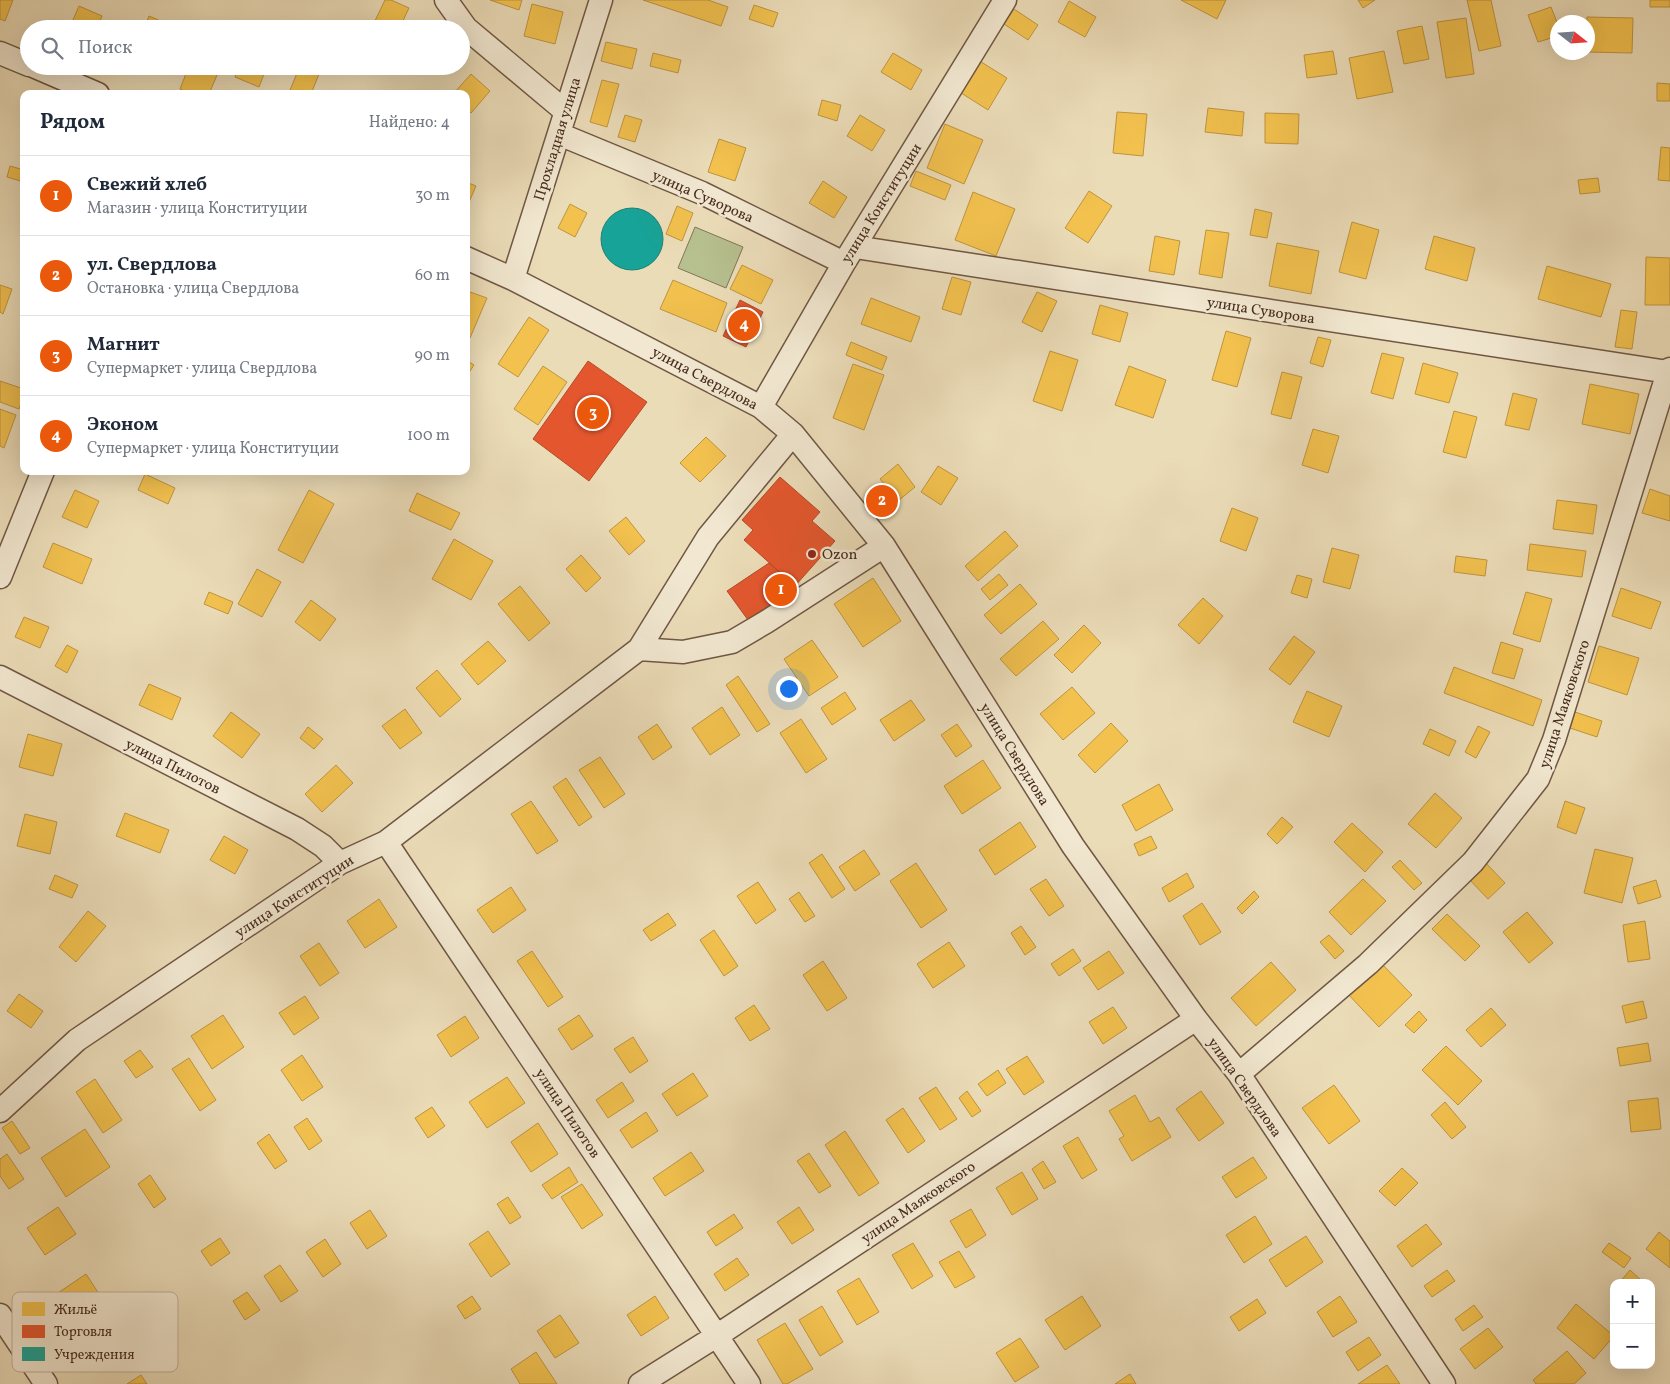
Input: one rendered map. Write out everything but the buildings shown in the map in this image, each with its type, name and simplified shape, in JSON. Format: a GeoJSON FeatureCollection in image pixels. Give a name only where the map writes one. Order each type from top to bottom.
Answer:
{"type":"FeatureCollection","features":[{"type":"Feature","properties":{"kind":"street"},"geometry":{"type":"LineString","coordinates":[[446,0],[460,20]]}},
{"type":"Feature","properties":{"kind":"street","name":"Прохладная улица"},"geometry":{"type":"LineString","coordinates":[[513,279],[601,0]]}},
{"type":"Feature","properties":{"kind":"street","name":"улица Конституции"},"geometry":{"type":"LineString","coordinates":[[761,407],[850,255],[1005,0]]}},
{"type":"Feature","properties":{"kind":"street"},"geometry":{"type":"LineString","coordinates":[[470,31],[565,111]]}},
{"type":"Feature","properties":{"kind":"street"},"geometry":{"type":"LineString","coordinates":[[0,52],[20,61]]}},
{"type":"Feature","properties":{"kind":"street"},"geometry":{"type":"LineString","coordinates":[[54,75],[89,90]]}},
{"type":"Feature","properties":{"kind":"street","name":"улица Суворова"},"geometry":{"type":"LineString","coordinates":[[559,134],[850,255],[1669,371]]}},
{"type":"Feature","properties":{"kind":"street","name":"улица Свердлова"},"geometry":{"type":"LineString","coordinates":[[470,260],[513,279],[761,407],[793,434],[884,546],[1073,846],[1196,1019],[1239,1074],[1444,1384]]}},
{"type":"Feature","properties":{"kind":"street","name":"улица Маяковского"},"geometry":{"type":"LineString","coordinates":[[1239,1074],[1368,964],[1472,862],[1538,779],[1554,740],[1669,371]]}},
{"type":"Feature","properties":{"kind":"street","name":"улица Конституции"},"geometry":{"type":"LineString","coordinates":[[0,1111],[77,1040],[340,863],[386,842],[639,648],[708,537],[793,434]]}},
{"type":"Feature","properties":{"kind":"street"},"geometry":{"type":"LineString","coordinates":[[0,577],[41,475]]}},
{"type":"Feature","properties":{"kind":"street"},"geometry":{"type":"LineString","coordinates":[[639,648],[683,652],[732,642],[884,546]]}},
{"type":"Feature","properties":{"kind":"street","name":"улица Пилотов"},"geometry":{"type":"LineString","coordinates":[[0,677],[297,829],[323,846],[340,863]]}},
{"type":"Feature","properties":{"kind":"street","name":"улица Пилотов"},"geometry":{"type":"LineString","coordinates":[[386,842],[718,1335],[749,1384]]}},
{"type":"Feature","properties":{"kind":"street","name":"улица Маяковского"},"geometry":{"type":"LineString","coordinates":[[640,1384],[718,1335],[1196,1019]]}},
{"type":"Feature","properties":{"kind":"street"},"geometry":{"type":"LineString","coordinates":[[0,1315],[12,1333]]}},
{"type":"Feature","properties":{"kind":"street"},"geometry":{"type":"LineString","coordinates":[[38,1372],[46,1384]]}},
{"type":"Feature","properties":{"kind":"green space"},"geometry":{"type":"Polygon","coordinates":[[[695,227],[743,247],[726,288],[678,268],[695,227]]]}},
{"type":"Feature","properties":{"kind":"place","name":"Эконом"},"geometry":{"type":"Point","coordinates":[744,325]}},
{"type":"Feature","properties":{"kind":"place","name":"Магнит"},"geometry":{"type":"Point","coordinates":[593,413]}},
{"type":"Feature","properties":{"kind":"place","name":"ул. Свердлова"},"geometry":{"type":"Point","coordinates":[882,501]}},
{"type":"Feature","properties":{"kind":"place","name":"Ozon"},"geometry":{"type":"Point","coordinates":[812,554]}},
{"type":"Feature","properties":{"kind":"place","name":"Свежий хлеб"},"geometry":{"type":"Point","coordinates":[781,590]}}]}
